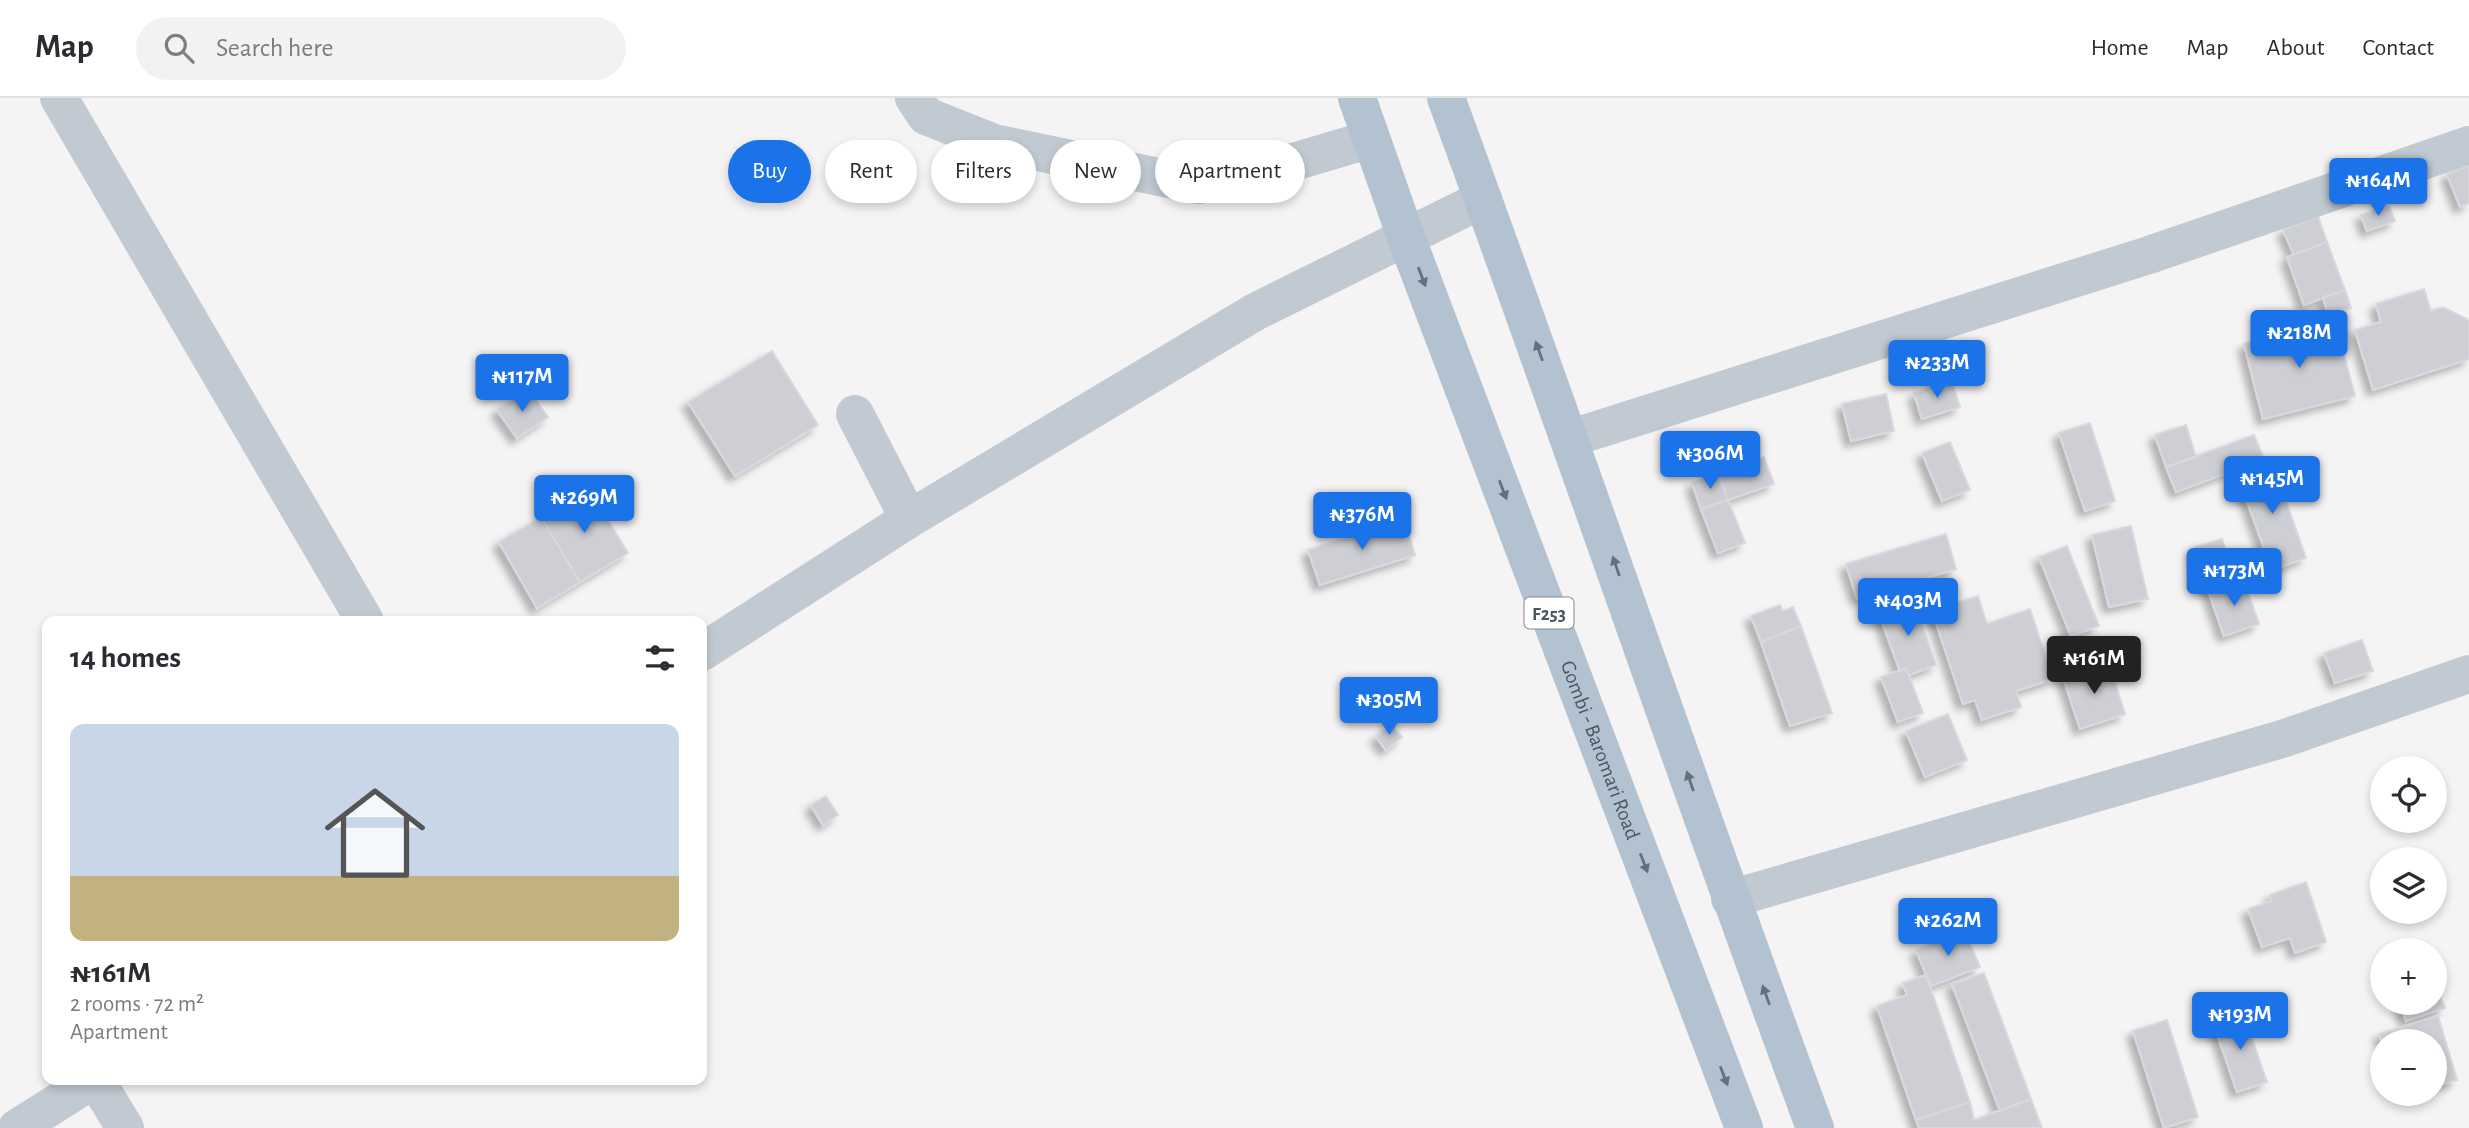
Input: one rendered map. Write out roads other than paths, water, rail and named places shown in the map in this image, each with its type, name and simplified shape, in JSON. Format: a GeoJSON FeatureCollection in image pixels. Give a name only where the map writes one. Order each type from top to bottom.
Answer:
{"type":"FeatureCollection","features":[{"type":"Feature","properties":{"kind":"main road","name":"Gombi - Baromari Road"},"geometry":{"type":"LineString","coordinates":[[1357,98],[1406,237],[1744,1128]]}},
{"type":"Feature","properties":{"kind":"main road"},"geometry":{"type":"LineString","coordinates":[[1446,98],[1571,438],[1730,899],[1815,1128]]}},
{"type":"Feature","properties":{"kind":"street"},"geometry":{"type":"LineString","coordinates":[[59,98],[362,616]]}},
{"type":"Feature","properties":{"kind":"street"},"geometry":{"type":"LineString","coordinates":[[914,98],[926,116],[993,144],[1198,185],[1246,176],[1371,139]]}},
{"type":"Feature","properties":{"kind":"street"},"geometry":{"type":"LineString","coordinates":[[1571,438],[2149,255],[2469,145]]}},
{"type":"Feature","properties":{"kind":"street"},"geometry":{"type":"LineString","coordinates":[[707,649],[909,519],[1255,312],[1483,199]]}},
{"type":"Feature","properties":{"kind":"street"},"geometry":{"type":"LineString","coordinates":[[855,414],[909,519]]}},
{"type":"Feature","properties":{"kind":"street"},"geometry":{"type":"LineString","coordinates":[[1730,899],[2282,739],[2469,674]]}},
{"type":"Feature","properties":{"kind":"street"},"geometry":{"type":"LineString","coordinates":[[17,1128],[87,1085]]}},
{"type":"Feature","properties":{"kind":"street"},"geometry":{"type":"LineString","coordinates":[[98,1085],[125,1128]]}}]}
